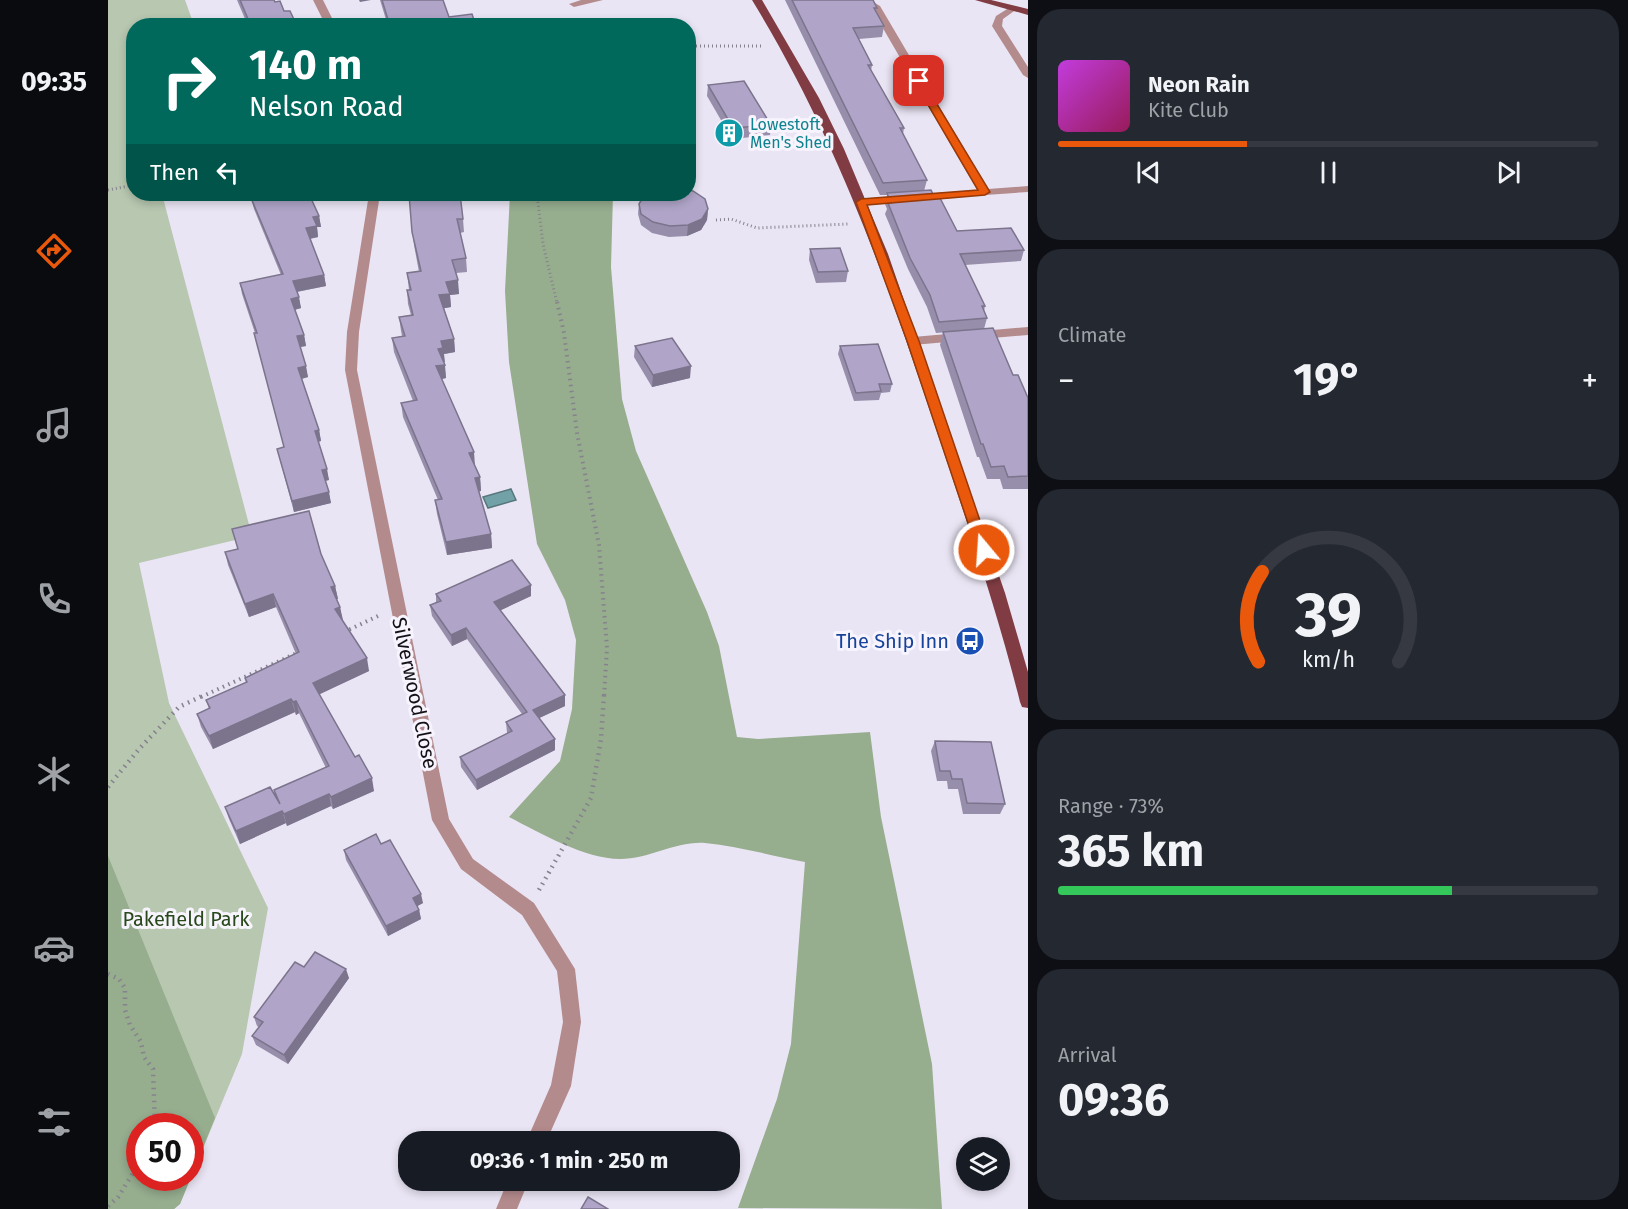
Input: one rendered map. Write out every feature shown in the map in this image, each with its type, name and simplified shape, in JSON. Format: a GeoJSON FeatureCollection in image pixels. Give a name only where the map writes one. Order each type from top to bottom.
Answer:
{"type":"FeatureCollection","features":[{"type":"Feature","properties":{"kind":"main road"},"geometry":{"type":"LineString","coordinates":[[757,0],[788,46],[822,111],[861,202],[913,341],[1024,671],[1028,702]]}},
{"type":"Feature","properties":{"kind":"main road"},"geometry":{"type":"LineString","coordinates":[[981,0],[1028,12]]}},
{"type":"Feature","properties":{"kind":"street"},"geometry":{"type":"LineString","coordinates":[[318,0],[327,18]]}},
{"type":"Feature","properties":{"kind":"street"},"geometry":{"type":"LineString","coordinates":[[574,4],[598,0]]}},
{"type":"Feature","properties":{"kind":"street"},"geometry":{"type":"LineString","coordinates":[[875,6],[985,192]]}},
{"type":"Feature","properties":{"kind":"street"},"geometry":{"type":"LineString","coordinates":[[1012,9],[999,18],[997,26],[1028,75]]}},
{"type":"Feature","properties":{"kind":"street"},"geometry":{"type":"LineString","coordinates":[[861,202],[1028,189]]}},
{"type":"Feature","properties":{"kind":"street","name":"Silverwood Close"},"geometry":{"type":"LineString","coordinates":[[373,201],[353,332],[351,370],[441,820],[467,864],[528,909],[566,969],[572,1022],[561,1086],[541,1131]]}},
{"type":"Feature","properties":{"kind":"street"},"geometry":{"type":"LineString","coordinates":[[913,341],[1028,331]]}},
{"type":"Feature","properties":{"kind":"street"},"geometry":{"type":"LineString","coordinates":[[506,1209],[514,1191]]}},
{"type":"Feature","properties":{"kind":"path"},"geometry":{"type":"LineString","coordinates":[[696,46],[788,46]]}},
{"type":"Feature","properties":{"kind":"path"},"geometry":{"type":"LineString","coordinates":[[108,190],[126,186]]}},
{"type":"Feature","properties":{"kind":"path"},"geometry":{"type":"LineString","coordinates":[[528,909],[591,798],[601,739],[607,648],[599,545],[577,433],[564,333],[543,244],[538,201]]}},
{"type":"Feature","properties":{"kind":"path"},"geometry":{"type":"LineString","coordinates":[[716,220],[731,219],[758,228],[869,223]]}},
{"type":"Feature","properties":{"kind":"path"},"geometry":{"type":"LineString","coordinates":[[342,633],[398,608]]}},
{"type":"Feature","properties":{"kind":"path"},"geometry":{"type":"LineString","coordinates":[[108,787],[139,749],[179,707],[310,648]]}},
{"type":"Feature","properties":{"kind":"path"},"geometry":{"type":"LineString","coordinates":[[108,974],[119,979],[125,988],[125,1010],[141,1042],[144,1057],[153,1069],[155,1113]]}},
{"type":"Feature","properties":{"kind":"path"},"geometry":{"type":"LineString","coordinates":[[108,1206],[126,1185]]}},
{"type":"Feature","properties":{"kind":"green space","name":"Pakefield Park"},"geometry":{"type":"Polygon","coordinates":[[[108,0],[185,0],[191,18],[126,18],[126,201],[164,201],[252,536],[139,563],[169,703],[268,908],[242,1054],[204,1146],[204,1113],[126,1113],[126,1191],[185,1191],[180,1204],[174,1209],[108,1209],[108,0]]]}},
{"type":"Feature","properties":{"kind":"shaded area"},"geometry":{"type":"Polygon","coordinates":[[[510,201],[613,201],[611,267],[622,399],[636,451],[707,612],[719,646],[737,737],[758,739],[870,732],[881,817],[932,1064],[942,1209],[738,1208],[777,1099],[791,1044],[805,862],[705,843],[684,845],[631,858],[606,858],[563,844],[509,817],[560,761],[572,709],[576,640],[565,600],[537,544],[509,362],[505,291],[510,201]]]}},
{"type":"Feature","properties":{"kind":"shaded area"},"geometry":{"type":"Polygon","coordinates":[[[511,489],[516,500],[488,508],[483,497],[511,489]]]}},
{"type":"Feature","properties":{"kind":"shaded area"},"geometry":{"type":"Polygon","coordinates":[[[108,856],[215,1118],[204,1145],[204,1113],[126,1113],[126,1191],[185,1191],[180,1204],[174,1209],[108,1209],[108,856]]]}},
{"type":"Feature","properties":{"kind":"building"},"geometry":{"type":"Polygon","coordinates":[[[240,0],[280,1],[284,11],[290,11],[293,18],[248,18],[240,0]]]}},
{"type":"Feature","properties":{"kind":"building"},"geometry":{"type":"Polygon","coordinates":[[[382,0],[443,0],[449,17],[472,14],[473,18],[388,18],[382,0]]]}},
{"type":"Feature","properties":{"kind":"building"},"geometry":{"type":"Polygon","coordinates":[[[792,0],[873,0],[877,8],[874,8],[884,26],[853,28],[872,65],[868,65],[904,128],[900,128],[927,180],[883,183],[792,0]]]}},
{"type":"Feature","properties":{"kind":"building"},"geometry":{"type":"Polygon","coordinates":[[[744,81],[771,125],[733,128],[708,85],[744,81]]]}},
{"type":"Feature","properties":{"kind":"building"},"geometry":{"type":"Polygon","coordinates":[[[931,190],[935,198],[940,198],[957,231],[1011,228],[1024,250],[960,254],[985,306],[982,306],[987,318],[939,322],[930,295],[910,258],[888,203],[891,203],[887,193],[931,190]]]}},
{"type":"Feature","properties":{"kind":"building"},"geometry":{"type":"Polygon","coordinates":[[[696,193],[705,199],[708,209],[702,219],[688,225],[670,226],[653,222],[641,214],[639,204],[641,201],[696,201],[696,193]]]}},
{"type":"Feature","properties":{"kind":"building"},"geometry":{"type":"Polygon","coordinates":[[[252,201],[312,201],[319,216],[313,217],[317,226],[306,228],[324,275],[293,281],[299,297],[291,299],[304,335],[297,336],[306,366],[298,368],[319,430],[315,431],[327,469],[322,470],[329,492],[292,501],[277,449],[284,447],[254,333],[257,333],[240,283],[283,274],[252,201]]]}},
{"type":"Feature","properties":{"kind":"building"},"geometry":{"type":"Polygon","coordinates":[[[410,201],[461,201],[463,219],[457,219],[466,258],[452,260],[458,280],[446,282],[450,294],[439,295],[454,339],[441,341],[443,348],[438,349],[445,365],[436,366],[474,452],[469,453],[480,477],[475,478],[491,534],[446,542],[435,500],[442,499],[401,403],[417,400],[392,338],[405,336],[399,317],[413,315],[407,290],[411,290],[407,273],[421,271],[412,232],[410,201]]]}},
{"type":"Feature","properties":{"kind":"building"},"geometry":{"type":"Polygon","coordinates":[[[840,248],[848,271],[818,272],[810,249],[840,248]]]}},
{"type":"Feature","properties":{"kind":"building"},"geometry":{"type":"Polygon","coordinates":[[[993,328],[1013,375],[1018,375],[1028,398],[1028,476],[1008,477],[1004,466],[991,467],[943,332],[993,328]]]}},
{"type":"Feature","properties":{"kind":"building"},"geometry":{"type":"Polygon","coordinates":[[[672,338],[691,366],[653,375],[635,346],[672,338]]]}},
{"type":"Feature","properties":{"kind":"building"},"geometry":{"type":"Polygon","coordinates":[[[878,344],[892,384],[879,384],[881,391],[856,393],[840,346],[878,344]]]}},
{"type":"Feature","properties":{"kind":"building"},"geometry":{"type":"Polygon","coordinates":[[[309,511],[321,554],[335,586],[331,587],[340,607],[335,609],[367,658],[313,683],[355,757],[359,755],[372,778],[331,797],[329,794],[284,814],[282,811],[236,831],[225,807],[270,787],[280,804],[274,790],[329,766],[296,701],[293,702],[291,699],[209,736],[197,714],[210,708],[206,700],[247,682],[245,678],[299,652],[273,594],[245,604],[225,552],[238,549],[232,529],[309,511]]]}},
{"type":"Feature","properties":{"kind":"building"},"geometry":{"type":"Polygon","coordinates":[[[512,560],[531,585],[494,602],[565,695],[533,710],[555,739],[476,780],[460,757],[512,731],[506,722],[527,712],[466,628],[451,635],[430,605],[441,601],[436,594],[512,560]]]}},
{"type":"Feature","properties":{"kind":"building"},"geometry":{"type":"Polygon","coordinates":[[[935,741],[991,742],[1005,804],[967,803],[962,779],[952,779],[950,771],[940,771],[935,741]]]}},
{"type":"Feature","properties":{"kind":"building"},"geometry":{"type":"Polygon","coordinates":[[[376,834],[381,844],[390,840],[421,894],[413,898],[419,910],[386,926],[344,850],[376,834]]]}},
{"type":"Feature","properties":{"kind":"building"},"geometry":{"type":"Polygon","coordinates":[[[315,952],[346,969],[284,1055],[252,1036],[263,1022],[254,1017],[295,962],[304,967],[315,952]]]}},
{"type":"Feature","properties":{"kind":"building"},"geometry":{"type":"Polygon","coordinates":[[[588,1197],[608,1209],[581,1209],[588,1197]]]}},
{"type":"Feature","properties":{"kind":"place","name":"Lowestoft Men's Shed"},"geometry":{"type":"Point","coordinates":[729,133]}},
{"type":"Feature","properties":{"kind":"place","name":"The Ship Inn"},"geometry":{"type":"Point","coordinates":[970,641]}},
{"type":"Feature","properties":{"kind":"route"},"geometry":{"type":"LineString","coordinates":[[919,81],[985,192],[861,202],[913,341],[984,550]]}}]}
